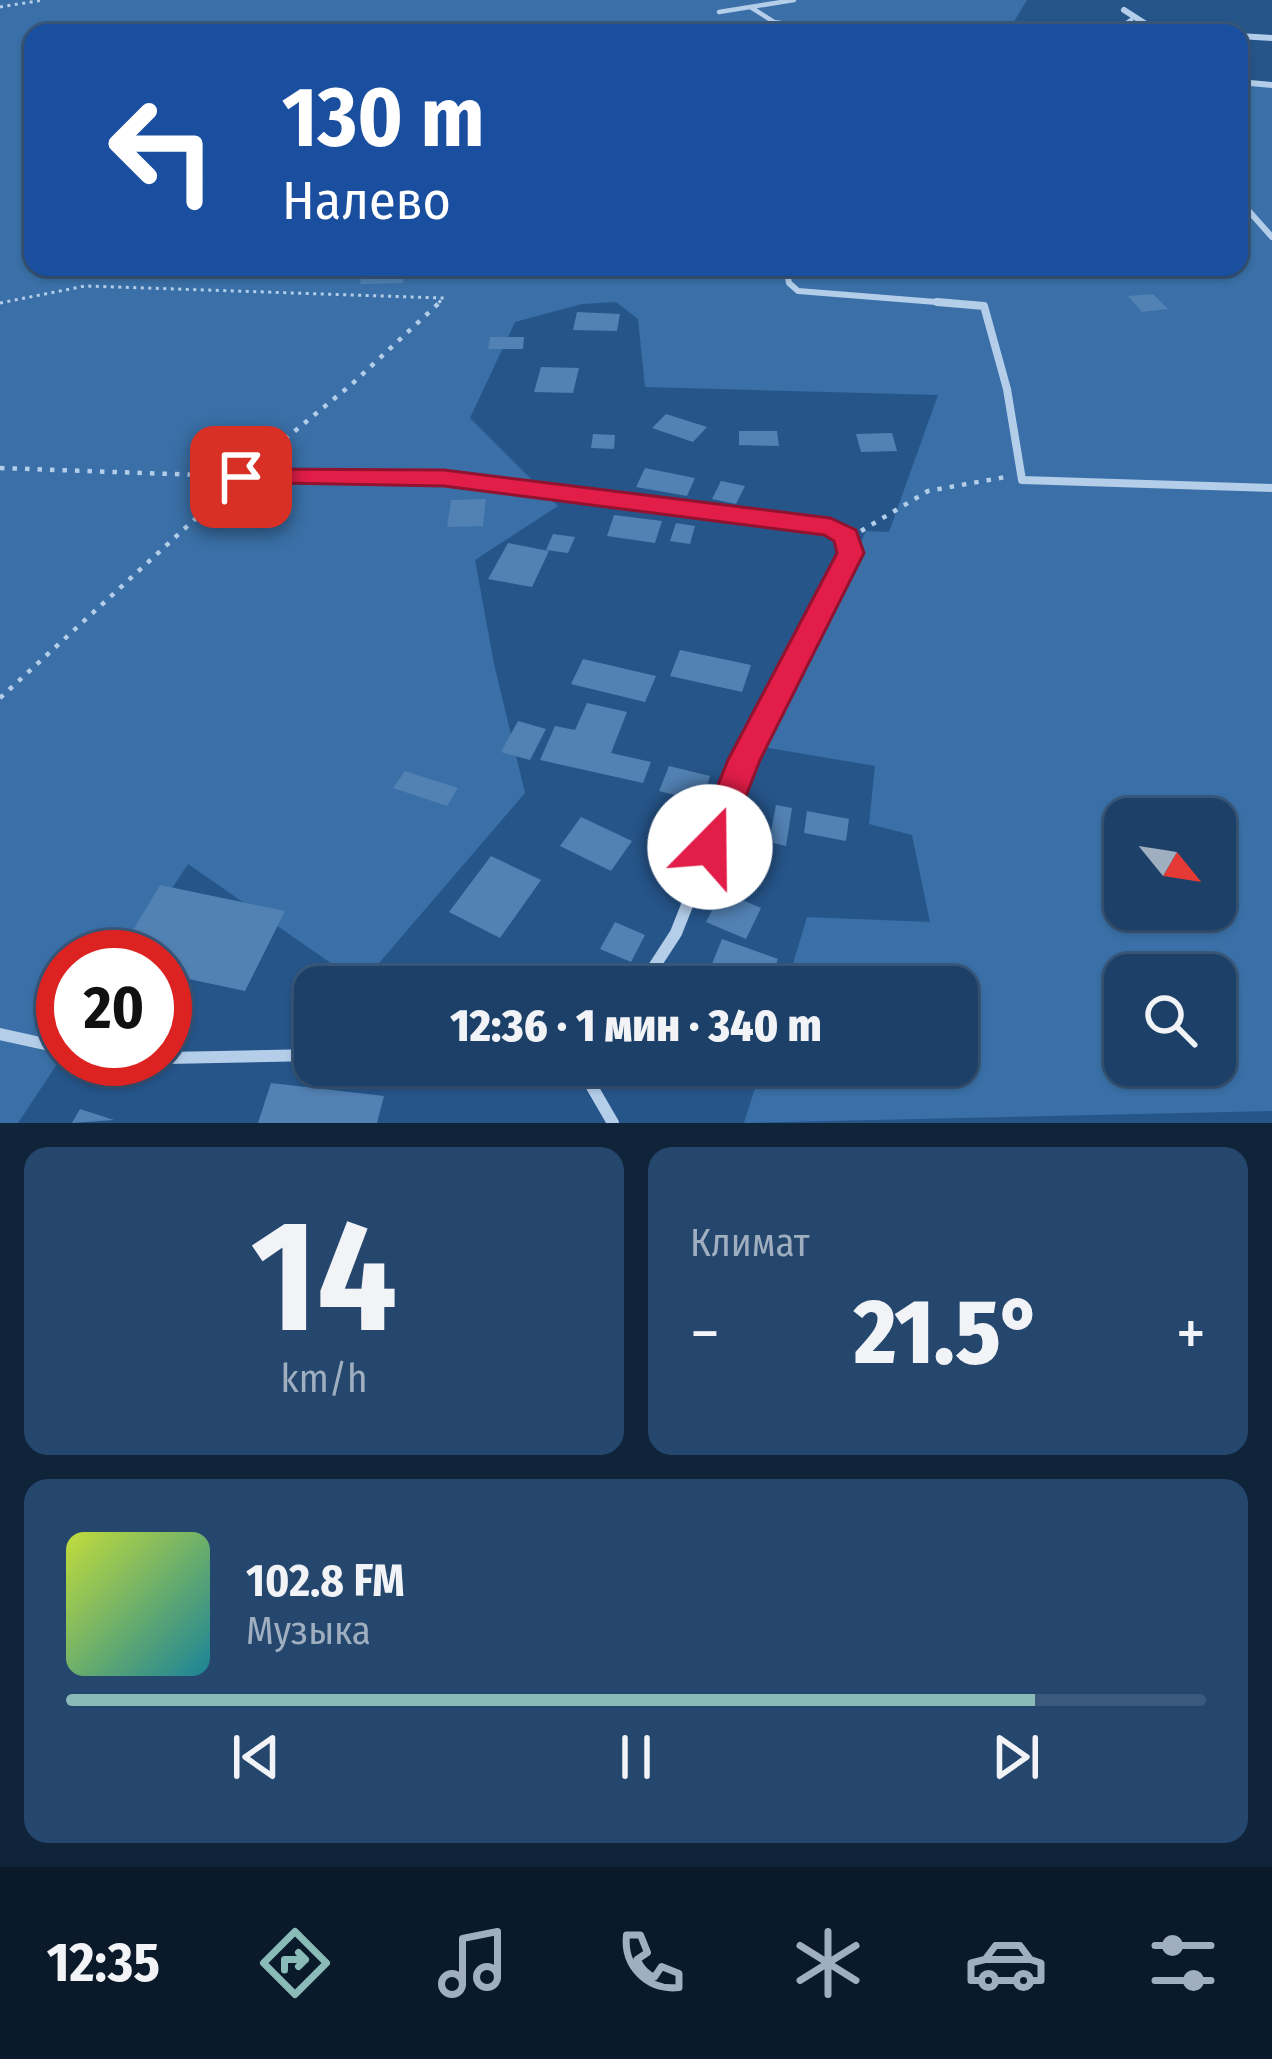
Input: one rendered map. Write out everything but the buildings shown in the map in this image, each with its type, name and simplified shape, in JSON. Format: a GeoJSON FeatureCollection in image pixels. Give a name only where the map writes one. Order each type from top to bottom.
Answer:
{"type":"FeatureCollection","features":[{"type":"Feature","properties":{"kind":"street"},"geometry":{"type":"LineString","coordinates":[[1124,10],[1131,20],[1153,24]]}},
{"type":"Feature","properties":{"kind":"lane"},"geometry":{"type":"LineString","coordinates":[[718,13],[794,0]]}},
{"type":"Feature","properties":{"kind":"lane"},"geometry":{"type":"LineString","coordinates":[[752,8],[774,22],[787,24]]}},
{"type":"Feature","properties":{"kind":"lane"},"geometry":{"type":"LineString","coordinates":[[1126,24],[1131,20]]}},
{"type":"Feature","properties":{"kind":"lane"},"geometry":{"type":"LineString","coordinates":[[1248,210],[1272,237]]}},
{"type":"Feature","properties":{"kind":"lane"},"geometry":{"type":"LineString","coordinates":[[788,276],[798,291],[984,306],[1007,389],[1022,480],[1272,488]]}},
{"type":"Feature","properties":{"kind":"lane"},"geometry":{"type":"LineString","coordinates":[[241,477],[444,478],[830,527],[847,536],[850,553],[744,760],[676,933],[655,966]]}},
{"type":"Feature","properties":{"kind":"lane"},"geometry":{"type":"LineString","coordinates":[[0,1034],[36,1042]]}},
{"type":"Feature","properties":{"kind":"lane"},"geometry":{"type":"LineString","coordinates":[[192,1057],[294,1055]]}},
{"type":"Feature","properties":{"kind":"lane"},"geometry":{"type":"LineString","coordinates":[[590,1086],[613,1123]]}},
{"type":"Feature","properties":{"kind":"path"},"geometry":{"type":"LineString","coordinates":[[0,8],[43,0]]}},
{"type":"Feature","properties":{"kind":"path"},"geometry":{"type":"LineString","coordinates":[[0,303],[85,286],[444,298],[0,698]]}},
{"type":"Feature","properties":{"kind":"path"},"geometry":{"type":"LineString","coordinates":[[0,468],[241,477]]}},
{"type":"Feature","properties":{"kind":"path"},"geometry":{"type":"LineString","coordinates":[[847,536],[928,491],[1009,476],[1022,480]]}},
{"type":"Feature","properties":{"kind":"shaded area"},"geometry":{"type":"Polygon","coordinates":[[[0,0],[1027,0],[1012,24],[24,24],[24,276],[1248,276],[1248,86],[1272,87],[1272,1111],[744,1123],[755,1086],[978,1086],[978,966],[792,966],[807,917],[930,922],[912,835],[869,824],[875,766],[763,747],[866,531],[889,532],[938,395],[645,387],[638,319],[616,302],[582,304],[515,322],[470,418],[558,506],[475,560],[525,793],[376,966],[335,966],[188,864],[145,930],[36,930],[36,1086],[42,1086],[18,1123],[0,1123],[0,0]]]}},
{"type":"Feature","properties":{"kind":"route"},"geometry":{"type":"LineString","coordinates":[[241,477],[444,478],[830,527],[847,536],[850,553],[744,760],[710,847]]}}]}
